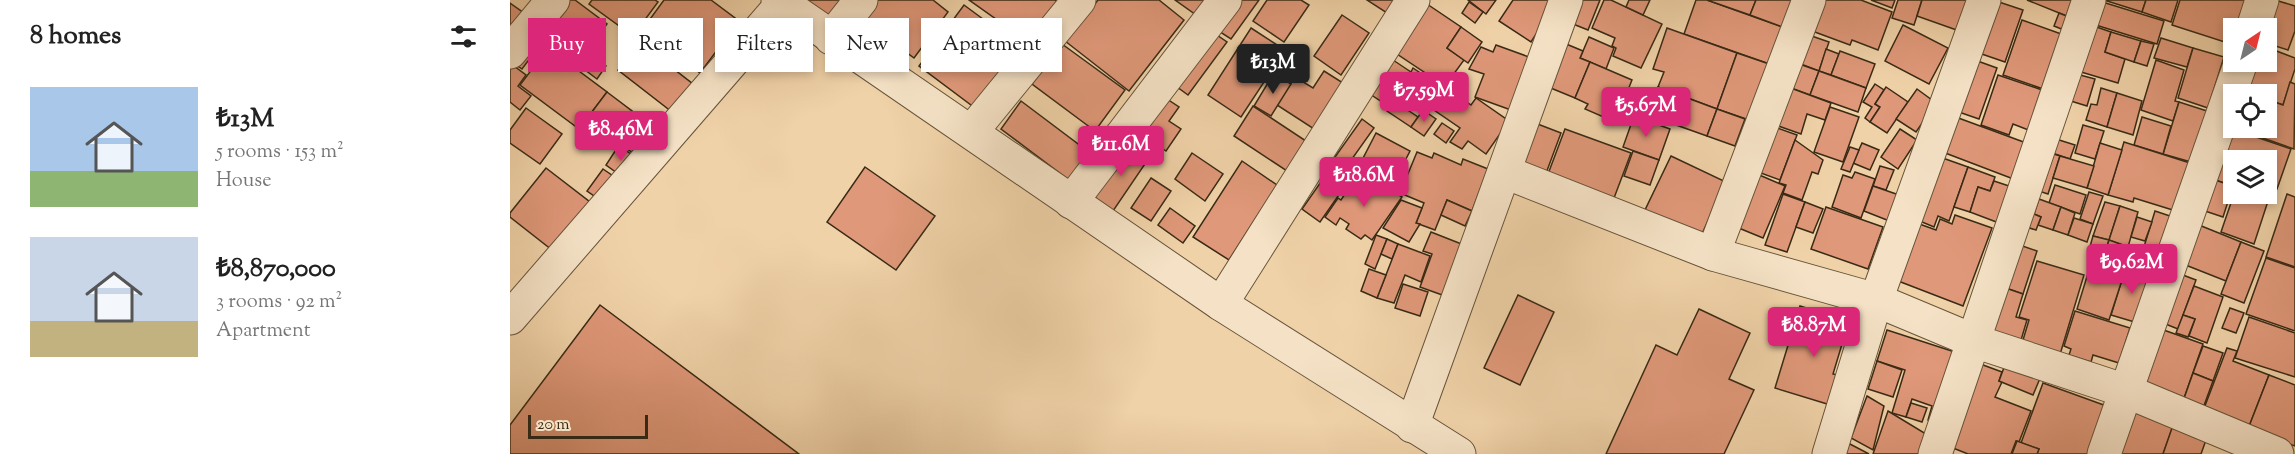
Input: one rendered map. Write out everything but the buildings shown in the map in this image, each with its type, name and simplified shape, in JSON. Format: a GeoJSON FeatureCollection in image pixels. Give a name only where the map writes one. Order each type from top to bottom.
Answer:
{"type":"FeatureCollection","features":[{"type":"Feature","properties":{"kind":"street"},"geometry":{"type":"LineString","coordinates":[[510,52],[553,0]]}},
{"type":"Feature","properties":{"kind":"street"},"geometry":{"type":"LineString","coordinates":[[847,18],[861,0]]}},
{"type":"Feature","properties":{"kind":"street"},"geometry":{"type":"LineString","coordinates":[[972,131],[1079,0]]}},
{"type":"Feature","properties":{"kind":"street"},"geometry":{"type":"LineString","coordinates":[[1071,202],[1225,0]]}},
{"type":"Feature","properties":{"kind":"street"},"geometry":{"type":"LineString","coordinates":[[1221,304],[1413,0]]}},
{"type":"Feature","properties":{"kind":"street"},"geometry":{"type":"LineString","coordinates":[[1412,426],[1566,0]]}},
{"type":"Feature","properties":{"kind":"street"},"geometry":{"type":"LineString","coordinates":[[1713,254],[1809,0]]}},
{"type":"Feature","properties":{"kind":"street"},"geometry":{"type":"LineString","coordinates":[[1829,454],[1876,300],[1984,0]]}},
{"type":"Feature","properties":{"kind":"street"},"geometry":{"type":"LineString","coordinates":[[1935,454],[2090,0]]}},
{"type":"Feature","properties":{"kind":"street"},"geometry":{"type":"LineString","coordinates":[[2256,18],[2262,0]]}},
{"type":"Feature","properties":{"kind":"street"},"geometry":{"type":"LineString","coordinates":[[510,318],[781,2],[825,34]]}},
{"type":"Feature","properties":{"kind":"street"},"geometry":{"type":"LineString","coordinates":[[883,72],[972,131],[1071,202],[1221,304],[1458,454]]}},
{"type":"Feature","properties":{"kind":"street"},"geometry":{"type":"LineString","coordinates":[[2104,454],[2238,72]]}},
{"type":"Feature","properties":{"kind":"street"},"geometry":{"type":"LineString","coordinates":[[1504,172],[1713,254],[1876,300],[1974,341],[2126,391],[2277,454]]}}]}
